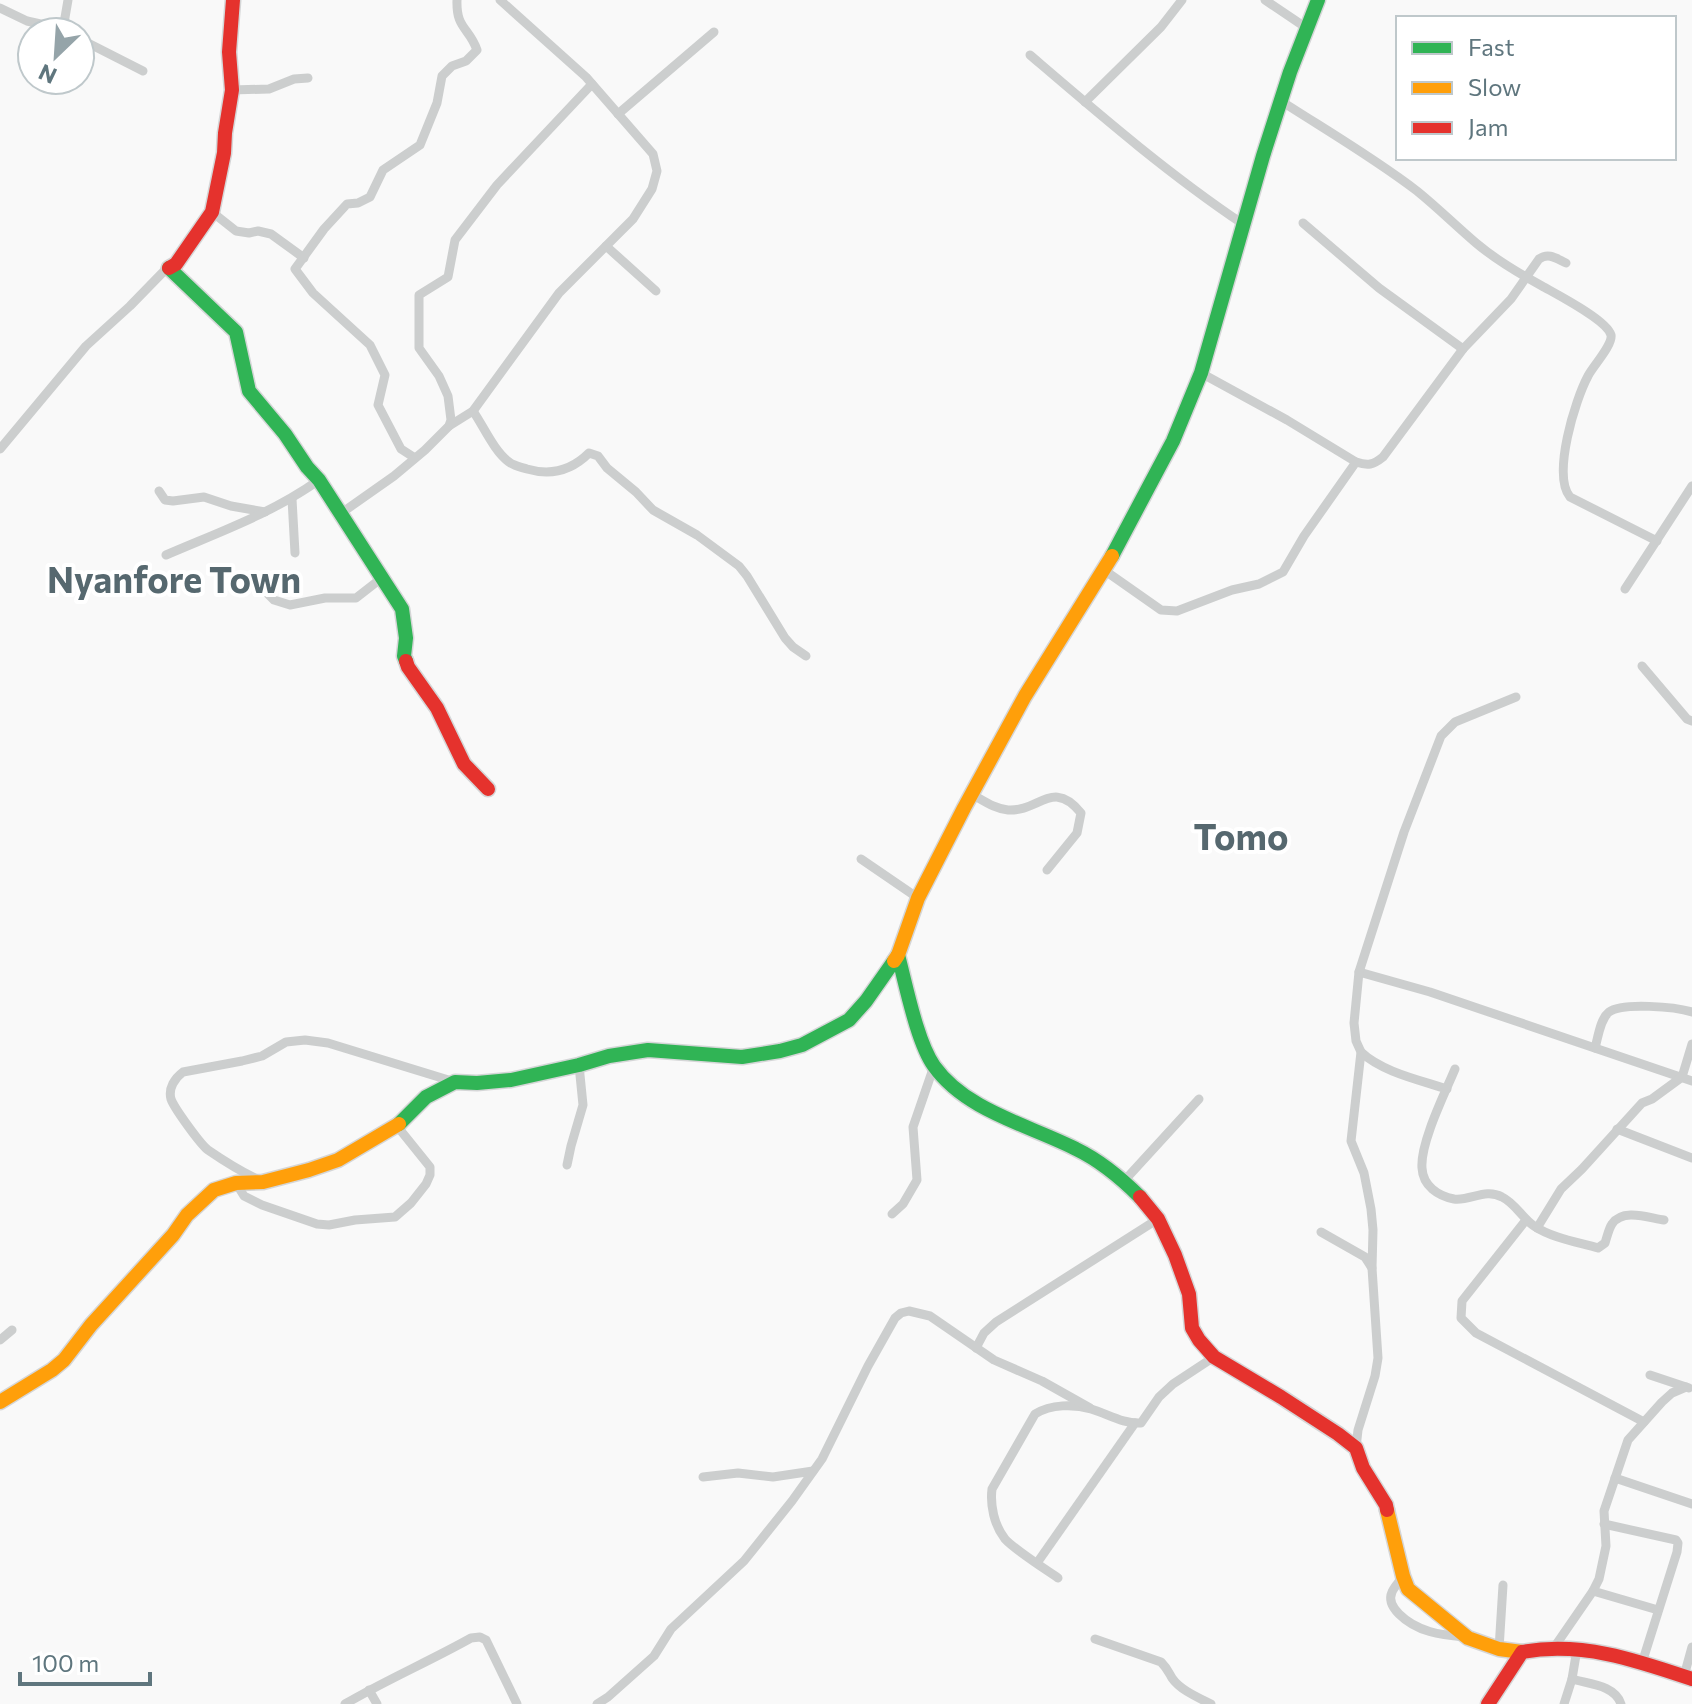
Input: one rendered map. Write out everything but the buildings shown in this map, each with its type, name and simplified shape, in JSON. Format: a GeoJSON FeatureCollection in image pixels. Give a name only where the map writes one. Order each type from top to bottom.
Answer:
{"type":"FeatureCollection","features":[{"type":"Feature","properties":{"kind":"street"},"geometry":{"type":"LineString","coordinates":[[0,449],[86,346],[168,267],[176,264],[212,212],[232,90],[229,52],[233,0]]}},
{"type":"Feature","properties":{"kind":"street"},"geometry":{"type":"LineString","coordinates":[[415,458],[401,449],[378,405],[385,375],[370,345],[313,293],[295,269],[347,204],[370,197],[383,170],[420,145],[437,103],[442,76],[477,50],[457,18],[457,0]]}},
{"type":"Feature","properties":{"kind":"street"},"geometry":{"type":"LineString","coordinates":[[340,514],[394,476],[449,426],[473,411],[559,293],[633,219],[652,189],[657,171],[653,154],[592,84],[500,0]]}},
{"type":"Feature","properties":{"kind":"street"},"geometry":{"type":"LineString","coordinates":[[1085,102],[1161,27],[1182,0]]}},
{"type":"Feature","properties":{"kind":"street"},"geometry":{"type":"LineString","coordinates":[[1265,0],[1308,29]]}},
{"type":"Feature","properties":{"kind":"street"},"geometry":{"type":"LineString","coordinates":[[263,1182],[205,1149],[171,1099],[171,1088],[179,1074],[262,1056],[286,1042],[305,1040],[328,1043],[455,1082],[477,1083],[511,1080],[609,1056],[648,1050],[742,1057],[802,1045],[849,1020],[866,1001],[898,955],[918,898],[1025,696],[1104,570],[1173,441],[1201,373],[1281,101],[1318,0]]}},
{"type":"Feature","properties":{"kind":"street"},"geometry":{"type":"LineString","coordinates":[[618,114],[714,32]]}},
{"type":"Feature","properties":{"kind":"street"},"geometry":{"type":"LineString","coordinates":[[96,47],[143,71]]}},
{"type":"Feature","properties":{"kind":"street"},"geometry":{"type":"LineString","coordinates":[[1030,55],[1198,194],[1243,224]]}},
{"type":"Feature","properties":{"kind":"street"},"geometry":{"type":"LineString","coordinates":[[232,90],[269,89],[294,79],[308,78]]}},
{"type":"Feature","properties":{"kind":"street"},"geometry":{"type":"LineString","coordinates":[[449,426],[448,396],[439,376],[419,348],[419,295],[448,277],[455,240],[463,229],[497,185],[592,84]]}},
{"type":"Feature","properties":{"kind":"street"},"geometry":{"type":"LineString","coordinates":[[1281,101],[1415,190],[1478,245],[1591,314],[1609,330],[1610,344],[1589,373],[1573,411],[1564,460],[1564,490],[1570,497],[1657,541]]}},
{"type":"Feature","properties":{"kind":"street"},"geometry":{"type":"LineString","coordinates":[[212,212],[236,231],[271,234],[304,258]]}},
{"type":"Feature","properties":{"kind":"street"},"geometry":{"type":"LineString","coordinates":[[1303,223],[1379,288],[1463,349]]}},
{"type":"Feature","properties":{"kind":"street"},"geometry":{"type":"LineString","coordinates":[[606,246],[656,291]]}},
{"type":"Feature","properties":{"kind":"street"},"geometry":{"type":"LineString","coordinates":[[1201,373],[1356,462],[1374,464],[1383,457],[1463,349],[1503,308],[1539,259],[1550,255],[1566,263]]}},
{"type":"Feature","properties":{"kind":"street"},"geometry":{"type":"LineString","coordinates":[[168,267],[236,332],[249,391],[319,480],[383,577],[402,609],[406,638],[404,656],[408,667],[437,708],[464,764],[488,789]]}},
{"type":"Feature","properties":{"kind":"street"},"geometry":{"type":"LineString","coordinates":[[473,411],[510,464],[533,471],[558,472],[568,470],[589,453],[598,456],[653,510],[697,535],[739,566],[785,638],[806,656]]}},
{"type":"Feature","properties":{"kind":"street"},"geometry":{"type":"LineString","coordinates":[[1104,570],[1161,610],[1170,612],[1259,584],[1283,572],[1304,536],[1356,462]]}},
{"type":"Feature","properties":{"kind":"street"},"geometry":{"type":"LineString","coordinates":[[166,555],[292,499],[319,480]]}},
{"type":"Feature","properties":{"kind":"street"},"geometry":{"type":"LineString","coordinates":[[1625,589],[1692,486]]}},
{"type":"Feature","properties":{"kind":"street"},"geometry":{"type":"LineString","coordinates":[[159,491],[165,500],[204,497],[265,512]]}},
{"type":"Feature","properties":{"kind":"street"},"geometry":{"type":"LineString","coordinates":[[292,499],[295,553]]}},
{"type":"Feature","properties":{"kind":"street"},"geometry":{"type":"LineString","coordinates":[[266,592],[274,600],[290,605],[325,598],[356,598],[383,577]]}},
{"type":"Feature","properties":{"kind":"street"},"geometry":{"type":"LineString","coordinates":[[1642,666],[1692,721]]}},
{"type":"Feature","properties":{"kind":"street"},"geometry":{"type":"LineString","coordinates":[[1447,1089],[1388,1069],[1361,1052],[1354,1023],[1359,972],[1404,832],[1441,736],[1455,722],[1516,697]]}},
{"type":"Feature","properties":{"kind":"street"},"geometry":{"type":"LineString","coordinates":[[973,795],[996,808],[1007,810],[1020,809],[1043,799],[1063,798],[1074,804],[1081,813],[1077,833],[1047,870]]}},
{"type":"Feature","properties":{"kind":"street"},"geometry":{"type":"LineString","coordinates":[[861,859],[918,898]]}},
{"type":"Feature","properties":{"kind":"street"},"geometry":{"type":"LineString","coordinates":[[898,955],[923,1045],[934,1066],[968,1098],[1077,1149],[1105,1165],[1124,1181],[1158,1219],[1185,1280],[1192,1328],[1199,1340],[1214,1357],[1281,1397],[1356,1448]]}},
{"type":"Feature","properties":{"kind":"street"},"geometry":{"type":"LineString","coordinates":[[1359,972],[1417,988],[1687,1079]]}},
{"type":"Feature","properties":{"kind":"street"},"geometry":{"type":"LineString","coordinates":[[1595,1048],[1608,1012],[1647,1006],[1692,1012]]}},
{"type":"Feature","properties":{"kind":"street"},"geometry":{"type":"LineString","coordinates":[[1687,1079],[1692,1044]]}},
{"type":"Feature","properties":{"kind":"street"},"geometry":{"type":"LineString","coordinates":[[1361,1052],[1351,1141],[1364,1173],[1371,1209],[1378,1358],[1356,1448],[1363,1468],[1386,1505],[1408,1589],[1468,1638]]}},
{"type":"Feature","properties":{"kind":"street"},"geometry":{"type":"LineString","coordinates":[[567,1165],[583,1105],[579,1065]]}},
{"type":"Feature","properties":{"kind":"street"},"geometry":{"type":"LineString","coordinates":[[892,1214],[903,1204],[917,1180],[913,1127],[934,1066]]}},
{"type":"Feature","properties":{"kind":"street"},"geometry":{"type":"LineString","coordinates":[[1455,1069],[1435,1115],[1423,1157],[1422,1169],[1430,1188],[1456,1199],[1488,1193],[1502,1197],[1537,1228],[1598,1248],[1605,1243],[1611,1224],[1625,1216],[1664,1220]]}},
{"type":"Feature","properties":{"kind":"street"},"geometry":{"type":"LineString","coordinates":[[1537,1228],[1561,1189],[1642,1103],[1687,1079]]}},
{"type":"Feature","properties":{"kind":"street"},"geometry":{"type":"LineString","coordinates":[[0,1402],[64,1360],[187,1215],[214,1190],[236,1183],[263,1182],[338,1160],[397,1126],[426,1097],[455,1082]]}},
{"type":"Feature","properties":{"kind":"street"},"geometry":{"type":"LineString","coordinates":[[1124,1181],[1199,1099]]}},
{"type":"Feature","properties":{"kind":"street"},"geometry":{"type":"LineString","coordinates":[[236,1183],[244,1196],[317,1224],[395,1217],[411,1203],[430,1175],[430,1167],[397,1126]]}},
{"type":"Feature","properties":{"kind":"street"},"geometry":{"type":"LineString","coordinates":[[1617,1129],[1692,1158]]}},
{"type":"Feature","properties":{"kind":"street"},"geometry":{"type":"LineString","coordinates":[[976,1348],[984,1333],[996,1322],[1158,1219]]}},
{"type":"Feature","properties":{"kind":"street"},"geometry":{"type":"LineString","coordinates":[[1526,1220],[1462,1301],[1461,1318],[1476,1333],[1644,1422]]}},
{"type":"Feature","properties":{"kind":"street"},"geometry":{"type":"LineString","coordinates":[[1321,1232],[1365,1257],[1372,1268]]}},
{"type":"Feature","properties":{"kind":"street"},"geometry":{"type":"LineString","coordinates":[[597,1704],[654,1656],[671,1629],[744,1561],[792,1501],[822,1459],[868,1366],[895,1318],[901,1313],[909,1311],[930,1316],[994,1360],[1042,1381],[1090,1408],[1115,1419],[1135,1423],[1141,1423],[1159,1397],[1173,1384],[1214,1357]]}},
{"type":"Feature","properties":{"kind":"street"},"geometry":{"type":"LineString","coordinates":[[0,1340],[12,1330]]}},
{"type":"Feature","properties":{"kind":"street"},"geometry":{"type":"LineString","coordinates":[[1650,1375],[1689,1388]]}},
{"type":"Feature","properties":{"kind":"street"},"geometry":{"type":"LineString","coordinates":[[1553,1649],[1599,1579],[1606,1546],[1604,1511],[1628,1440],[1672,1393],[1689,1388]]}},
{"type":"Feature","properties":{"kind":"street"},"geometry":{"type":"LineString","coordinates":[[1058,1578],[1005,1539],[992,1511],[992,1489],[1035,1414],[1056,1406],[1090,1408]]}},
{"type":"Feature","properties":{"kind":"street"},"geometry":{"type":"LineString","coordinates":[[1037,1563],[1135,1423]]}},
{"type":"Feature","properties":{"kind":"street"},"geometry":{"type":"LineString","coordinates":[[703,1477],[738,1473],[773,1477],[813,1471]]}},
{"type":"Feature","properties":{"kind":"street"},"geometry":{"type":"LineString","coordinates":[[1615,1478],[1692,1504]]}},
{"type":"Feature","properties":{"kind":"street"},"geometry":{"type":"LineString","coordinates":[[1604,1524],[1676,1540],[1678,1543],[1642,1663]]}},
{"type":"Feature","properties":{"kind":"street"},"geometry":{"type":"LineString","coordinates":[[1403,1576],[1391,1594],[1392,1607],[1405,1620],[1423,1630],[1442,1635],[1468,1638],[1499,1649],[1522,1652],[1538,1648],[1577,1649],[1614,1655],[1688,1678],[1692,1647]]}},
{"type":"Feature","properties":{"kind":"street"},"geometry":{"type":"LineString","coordinates":[[1499,1649],[1503,1585]]}},
{"type":"Feature","properties":{"kind":"street"},"geometry":{"type":"LineString","coordinates":[[1593,1591],[1658,1610]]}},
{"type":"Feature","properties":{"kind":"street"},"geometry":{"type":"LineString","coordinates":[[345,1704],[471,1638],[480,1637],[486,1640],[517,1704]]}},
{"type":"Feature","properties":{"kind":"street"},"geometry":{"type":"LineString","coordinates":[[1095,1639],[1161,1662],[1179,1685],[1211,1704]]}},
{"type":"Feature","properties":{"kind":"street"},"geometry":{"type":"LineString","coordinates":[[1564,1704],[1577,1649]]}},
{"type":"Feature","properties":{"kind":"street"},"geometry":{"type":"LineString","coordinates":[[1488,1704],[1522,1652]]}},
{"type":"Feature","properties":{"kind":"street"},"geometry":{"type":"LineString","coordinates":[[1572,1679],[1612,1691],[1621,1704]]}},
{"type":"Feature","properties":{"kind":"street"},"geometry":{"type":"LineString","coordinates":[[362,1704],[369,1690]]}},
{"type":"Feature","properties":{"kind":"street"},"geometry":{"type":"LineString","coordinates":[[369,1690],[377,1704]]}},
{"type":"Feature","properties":{"kind":"traffic: fast"},"geometry":{"type":"LineString","coordinates":[[1112,556],[1173,441],[1201,373],[1263,156],[1290,72],[1318,0]]}},
{"type":"Feature","properties":{"kind":"traffic: fast"},"geometry":{"type":"LineString","coordinates":[[169,268],[236,332],[249,391],[319,480],[402,609],[406,661]]}},
{"type":"Feature","properties":{"kind":"traffic: fast"},"geometry":{"type":"LineString","coordinates":[[898,955],[922,1043],[947,1082],[981,1106],[1094,1159],[1140,1197]]}},
{"type":"Feature","properties":{"kind":"traffic: fast"},"geometry":{"type":"LineString","coordinates":[[399,1124],[426,1097],[455,1082],[511,1080],[609,1056],[648,1050],[742,1057],[802,1045],[849,1020],[894,961]]}},
{"type":"Feature","properties":{"kind":"traffic: slow"},"geometry":{"type":"LineString","coordinates":[[894,961],[918,898],[964,808],[1025,696],[1112,556]]}},
{"type":"Feature","properties":{"kind":"traffic: slow"},"geometry":{"type":"LineString","coordinates":[[0,1402],[64,1360],[187,1215],[214,1190],[236,1183],[263,1182],[338,1160],[399,1124]]}},
{"type":"Feature","properties":{"kind":"traffic: slow"},"geometry":{"type":"LineString","coordinates":[[1387,1510],[1408,1589],[1468,1638],[1499,1649],[1522,1652]]}},
{"type":"Feature","properties":{"kind":"traffic: jam"},"geometry":{"type":"LineString","coordinates":[[169,268],[176,264],[212,212],[232,90],[229,52],[233,0]]}},
{"type":"Feature","properties":{"kind":"traffic: jam"},"geometry":{"type":"LineString","coordinates":[[406,661],[437,708],[464,764],[488,789]]}},
{"type":"Feature","properties":{"kind":"traffic: jam"},"geometry":{"type":"LineString","coordinates":[[1140,1197],[1158,1219],[1175,1255],[1189,1294],[1192,1328],[1199,1340],[1214,1357],[1281,1397],[1356,1448],[1363,1468],[1387,1510]]}},
{"type":"Feature","properties":{"kind":"traffic: jam"},"geometry":{"type":"LineString","coordinates":[[1488,1704],[1522,1652],[1544,1649],[1608,1654],[1692,1679]]}},
{"type":"Feature","properties":{"kind":"district","name":"Nyanfore Town"},"geometry":{"type":"Point","coordinates":[174,578]}},
{"type":"Feature","properties":{"kind":"district","name":"Tomo"},"geometry":{"type":"Point","coordinates":[1241,835]}}]}
